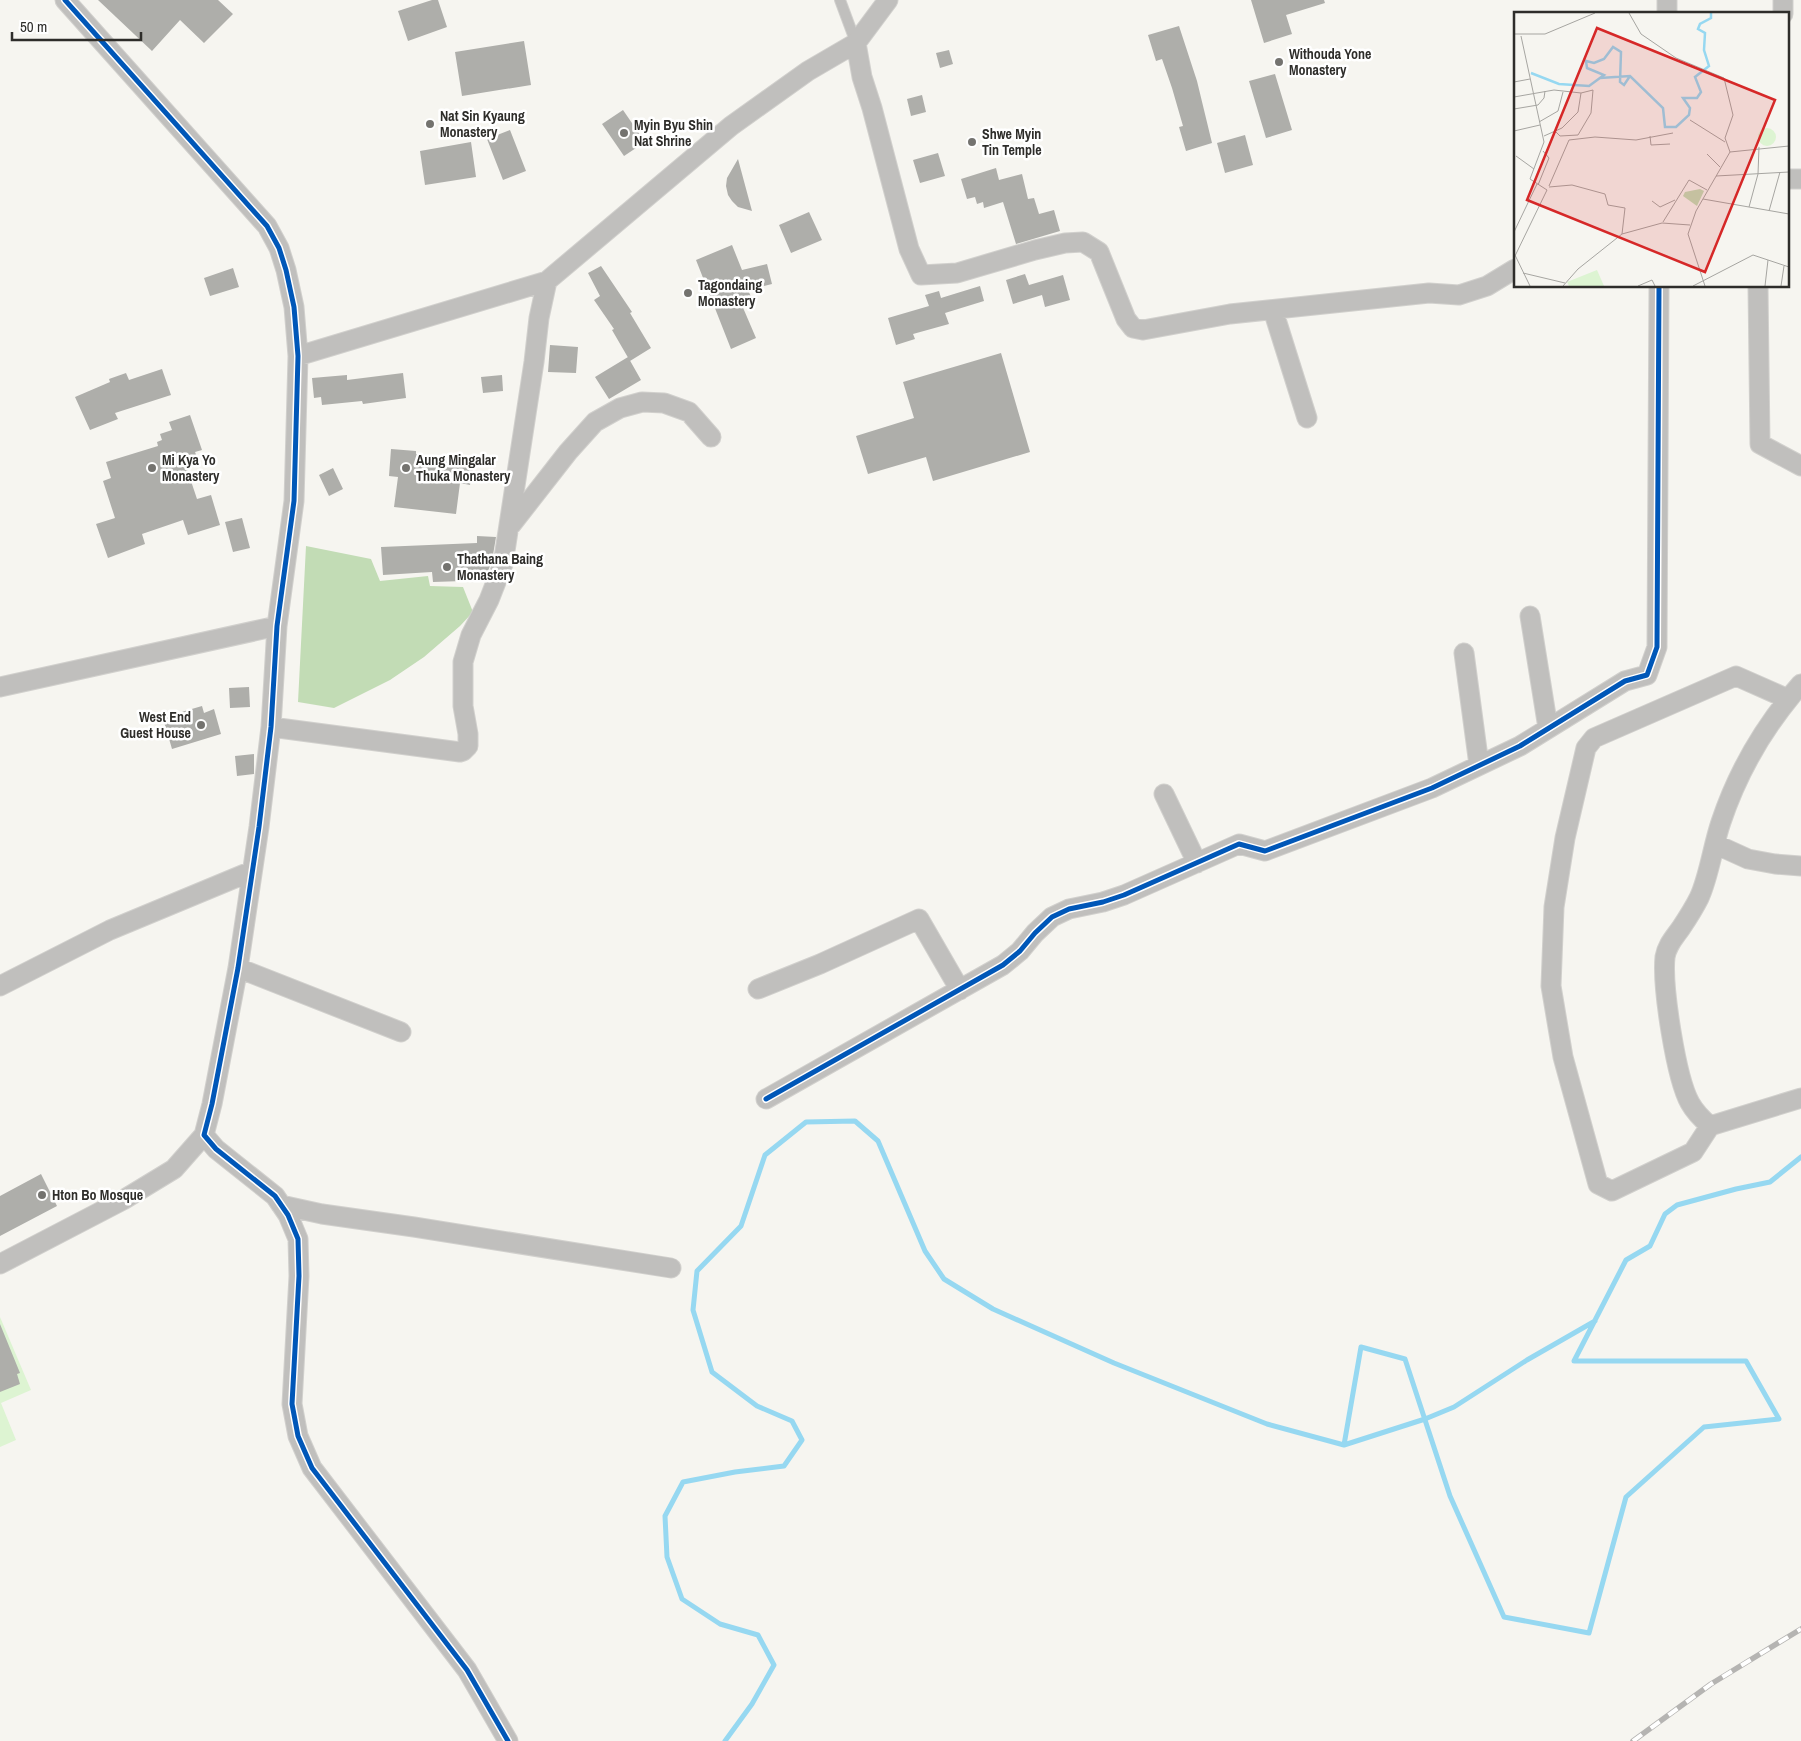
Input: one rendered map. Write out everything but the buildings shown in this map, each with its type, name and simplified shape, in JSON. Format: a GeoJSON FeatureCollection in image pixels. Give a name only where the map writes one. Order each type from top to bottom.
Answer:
{"type":"FeatureCollection","features":[{"type":"Feature","properties":{"kind":"street"},"geometry":{"type":"LineString","coordinates":[[0,1264],[123,1200],[174,1169],[204,1135],[212,1104],[238,968],[259,827],[271,727],[277,626],[294,501],[298,356],[294,307],[279,248],[267,226],[65,0]]}},
{"type":"Feature","properties":{"kind":"street"},"geometry":{"type":"LineString","coordinates":[[298,356],[547,281],[731,126],[808,70],[856,43],[888,0]]}},
{"type":"Feature","properties":{"kind":"street"},"geometry":{"type":"LineString","coordinates":[[856,43],[862,77],[909,249],[921,275],[957,273],[1035,250],[1065,243],[1083,242],[1099,252],[1126,319],[1133,328],[1143,330],[1230,314],[1429,293],[1460,295],[1487,286],[1514,270]]}},
{"type":"Feature","properties":{"kind":"street"},"geometry":{"type":"LineString","coordinates":[[1788,179],[1801,179]]}},
{"type":"Feature","properties":{"kind":"street"},"geometry":{"type":"LineString","coordinates":[[271,727],[460,752],[468,746],[463,706],[463,662],[472,635],[489,600],[503,564],[539,318],[547,281]]}},
{"type":"Feature","properties":{"kind":"street"},"geometry":{"type":"LineString","coordinates":[[766,1099],[1003,965],[1052,917],[1069,909],[1124,895],[1239,844],[1266,851],[1432,788],[1520,746],[1625,681],[1647,675],[1657,647],[1659,288]]}},
{"type":"Feature","properties":{"kind":"street"},"geometry":{"type":"LineString","coordinates":[[1758,288],[1760,444],[1801,466]]}},
{"type":"Feature","properties":{"kind":"street"},"geometry":{"type":"LineString","coordinates":[[1273,310],[1307,418]]}},
{"type":"Feature","properties":{"kind":"street"},"geometry":{"type":"LineString","coordinates":[[510,526],[568,452],[595,422],[620,408],[642,402],[664,404],[689,412],[711,437]]}},
{"type":"Feature","properties":{"kind":"street"},"geometry":{"type":"LineString","coordinates":[[1530,616],[1548,728]]}},
{"type":"Feature","properties":{"kind":"street"},"geometry":{"type":"LineString","coordinates":[[0,687],[277,626]]}},
{"type":"Feature","properties":{"kind":"street"},"geometry":{"type":"LineString","coordinates":[[1464,653],[1479,766]]}},
{"type":"Feature","properties":{"kind":"street"},"geometry":{"type":"LineString","coordinates":[[1788,699],[1736,676],[1594,738],[1586,748],[1565,838],[1554,907],[1551,986],[1563,1058],[1598,1184],[1612,1191],[1693,1152],[1710,1126],[1801,1098]]}},
{"type":"Feature","properties":{"kind":"street"},"geometry":{"type":"LineString","coordinates":[[1710,1126],[1694,1111],[1688,1101],[1681,1078],[1671,1028],[1665,980],[1665,957],[1670,942],[1681,929],[1699,898],[1736,781],[1753,750],[1788,699],[1801,684]]}},
{"type":"Feature","properties":{"kind":"street"},"geometry":{"type":"LineString","coordinates":[[1164,794],[1197,863]]}},
{"type":"Feature","properties":{"kind":"street"},"geometry":{"type":"LineString","coordinates":[[1715,844],[1748,859],[1801,866]]}},
{"type":"Feature","properties":{"kind":"street"},"geometry":{"type":"LineString","coordinates":[[0,986],[110,930],[252,871]]}},
{"type":"Feature","properties":{"kind":"street"},"geometry":{"type":"LineString","coordinates":[[758,989],[820,964],[919,919],[960,990]]}},
{"type":"Feature","properties":{"kind":"street"},"geometry":{"type":"LineString","coordinates":[[238,968],[402,1032]]}},
{"type":"Feature","properties":{"kind":"street"},"geometry":{"type":"LineString","coordinates":[[204,1135],[216,1149],[274,1196],[288,1215],[298,1239],[299,1276],[292,1404],[298,1436],[312,1468],[467,1670],[508,1741]]}},
{"type":"Feature","properties":{"kind":"street"},"geometry":{"type":"LineString","coordinates":[[281,1205],[322,1214],[671,1268]]}},
{"type":"Feature","properties":{"kind":"lane"},"geometry":{"type":"LineString","coordinates":[[840,0],[856,43]]}},
{"type":"Feature","properties":{"kind":"green space"},"geometry":{"type":"Polygon","coordinates":[[[306,546],[371,559],[380,581],[428,576],[430,586],[463,587],[473,612],[460,626],[424,657],[390,680],[334,708],[298,702],[306,546]]]}},
{"type":"Feature","properties":{"kind":"green space"},"geometry":{"type":"Polygon","coordinates":[[[0,1317],[31,1390],[1,1403],[16,1440],[0,1447],[0,1317]]]}},
{"type":"Feature","properties":{"kind":"waterway"},"geometry":{"type":"LineString","coordinates":[[725,1741],[752,1704],[774,1665],[758,1635],[720,1624],[682,1599],[667,1557],[665,1516],[683,1482],[735,1472],[784,1466],[802,1440],[792,1421],[757,1406],[712,1372],[693,1310],[697,1271],[741,1226],[765,1155],[806,1122],[855,1121],[878,1141],[925,1251],[944,1279],[993,1309],[1114,1363],[1267,1424],[1344,1445],[1425,1419],[1454,1407],[1527,1360],[1595,1321]]}},
{"type":"Feature","properties":{"kind":"waterway"},"geometry":{"type":"LineString","coordinates":[[1344,1445],[1361,1347],[1405,1359],[1450,1496],[1504,1617],[1589,1633],[1626,1497],[1704,1427],[1779,1419],[1746,1361],[1574,1361],[1626,1260],[1650,1246],[1665,1214],[1677,1205],[1770,1182],[1801,1157]]}},
{"type":"Feature","properties":{"kind":"railway"},"geometry":{"type":"LineString","coordinates":[[1633,1741],[1711,1684],[1801,1629]]}},
{"type":"Feature","properties":{"kind":"cycle path"},"geometry":{"type":"LineString","coordinates":[[65,0],[267,226],[279,248],[286,270],[294,307],[298,356],[294,501],[277,626],[271,727],[259,827],[238,968],[212,1104],[204,1135],[216,1149],[275,1196],[288,1215],[298,1239],[299,1276],[292,1404],[298,1436],[312,1468],[467,1670],[508,1741]]}},
{"type":"Feature","properties":{"kind":"cycle path"},"geometry":{"type":"LineString","coordinates":[[766,1099],[1003,965],[1020,951],[1052,917],[1069,909],[1103,902],[1124,895],[1239,844],[1265,851],[1432,788],[1520,746],[1625,681],[1647,675],[1657,647],[1659,288]]}},
{"type":"Feature","properties":{"kind":"place","name":"Withouda Yone Monastery"},"geometry":{"type":"Point","coordinates":[1279,62]}},
{"type":"Feature","properties":{"kind":"place","name":"Nat Sin Kyaung Monastery"},"geometry":{"type":"Point","coordinates":[430,124]}},
{"type":"Feature","properties":{"kind":"place","name":"Myin Byu Shin Nat Shrine"},"geometry":{"type":"Point","coordinates":[624,133]}},
{"type":"Feature","properties":{"kind":"place","name":"Shwe Myin Tin Temple"},"geometry":{"type":"Point","coordinates":[972,142]}},
{"type":"Feature","properties":{"kind":"place","name":"Tagondaing Monastery"},"geometry":{"type":"Point","coordinates":[688,293]}},
{"type":"Feature","properties":{"kind":"place","name":"Mi Kya Yo Monastery"},"geometry":{"type":"Point","coordinates":[152,468]}},
{"type":"Feature","properties":{"kind":"place","name":"Aung Mingalar Thuka Monastery"},"geometry":{"type":"Point","coordinates":[406,468]}},
{"type":"Feature","properties":{"kind":"place","name":"Thathana Baing Monastery"},"geometry":{"type":"Point","coordinates":[447,567]}},
{"type":"Feature","properties":{"kind":"place","name":"West End Guest House"},"geometry":{"type":"Point","coordinates":[201,725]}},
{"type":"Feature","properties":{"kind":"place","name":"Hton Bo Mosque"},"geometry":{"type":"Point","coordinates":[42,1195]}}]}
